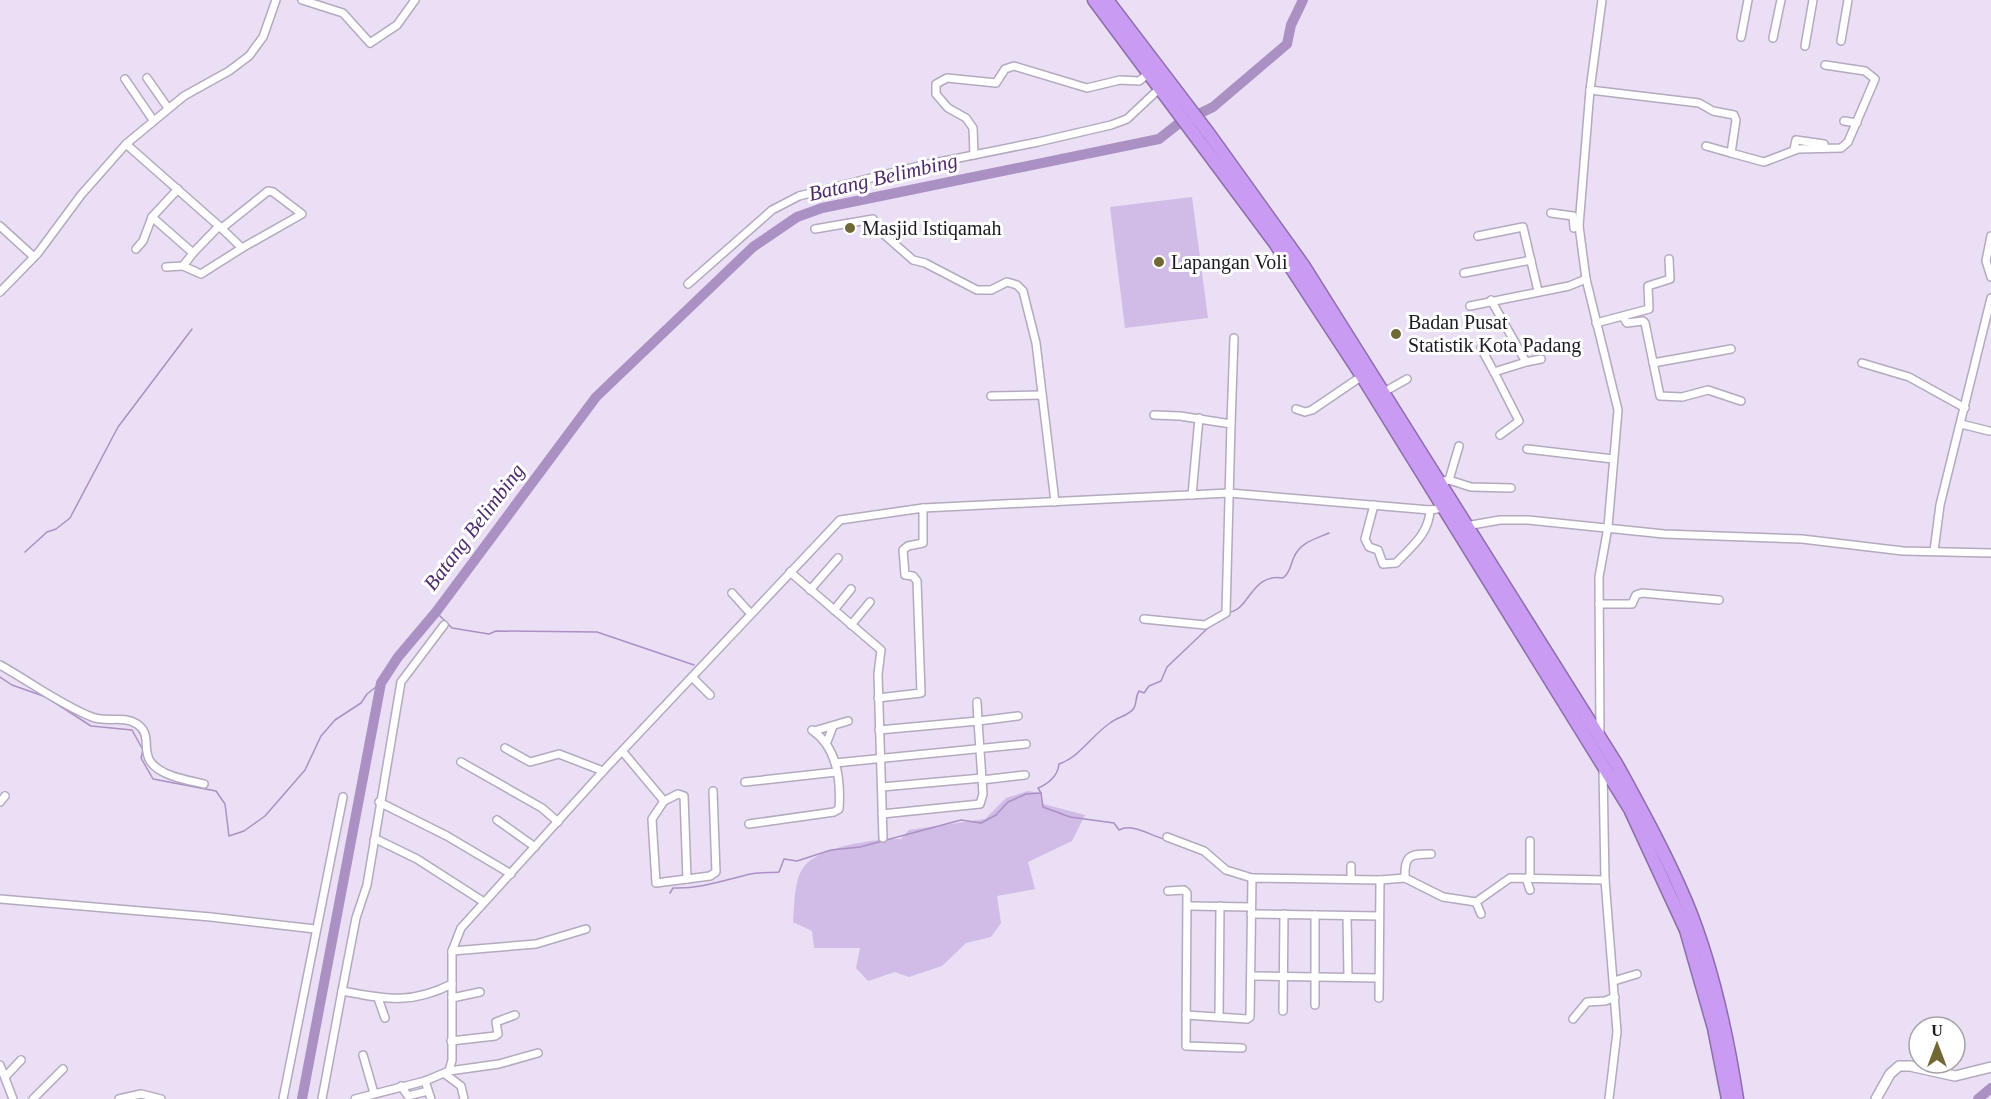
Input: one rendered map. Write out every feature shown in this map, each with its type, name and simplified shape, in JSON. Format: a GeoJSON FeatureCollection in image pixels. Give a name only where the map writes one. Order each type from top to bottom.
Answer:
{"type":"FeatureCollection","features":[{"type":"Feature","properties":{"kind":"highway"},"geometry":{"type":"LineString","coordinates":[[1094,0],[1149,73],[1209,134],[1304,265],[1384,392],[1386,406],[1444,508],[1602,762],[1618,778],[1654,832],[1694,922],[1719,1010],[1737,1099]]}},
{"type":"Feature","properties":{"kind":"highway"},"geometry":{"type":"LineString","coordinates":[[1107,0],[1195,132],[1275,243],[1362,376],[1444,481],[1466,526],[1600,740],[1686,930],[1712,1017],[1728,1099]]}},
{"type":"Feature","properties":{"kind":"street"},"geometry":{"type":"LineString","coordinates":[[0,292],[57,230],[81,195],[126,144],[153,120],[197,87],[229,71],[249,57],[263,37],[276,0]]}},
{"type":"Feature","properties":{"kind":"street"},"geometry":{"type":"LineString","coordinates":[[302,0],[343,13],[370,43],[380,39],[397,25],[415,0]]}},
{"type":"Feature","properties":{"kind":"street"},"geometry":{"type":"LineString","coordinates":[[1602,0],[1590,90],[1579,226],[1586,279],[1617,404],[1608,527],[1600,566],[1599,604],[1600,740],[1605,880],[1614,981],[1617,1049],[1609,1099]]}},
{"type":"Feature","properties":{"kind":"street"},"geometry":{"type":"LineString","coordinates":[[1741,37],[1748,0]]}},
{"type":"Feature","properties":{"kind":"street"},"geometry":{"type":"LineString","coordinates":[[1773,38],[1780,0]]}},
{"type":"Feature","properties":{"kind":"street"},"geometry":{"type":"LineString","coordinates":[[1805,46],[1813,0]]}},
{"type":"Feature","properties":{"kind":"street"},"geometry":{"type":"LineString","coordinates":[[1841,41],[1848,0]]}},
{"type":"Feature","properties":{"kind":"street"},"geometry":{"type":"LineString","coordinates":[[1706,146],[1764,162],[1794,149],[1841,148],[1848,142],[1857,123],[1874,83],[1874,76],[1865,70],[1825,65]]}},
{"type":"Feature","properties":{"kind":"street"},"geometry":{"type":"LineString","coordinates":[[974,155],[973,128],[966,118],[948,108],[936,94],[936,84],[940,81],[947,78],[996,83],[1005,69],[1014,66],[1092,89],[1120,80],[1139,81],[1149,73]]}},
{"type":"Feature","properties":{"kind":"street"},"geometry":{"type":"LineString","coordinates":[[147,78],[168,108]]}},
{"type":"Feature","properties":{"kind":"street"},"geometry":{"type":"LineString","coordinates":[[125,79],[153,120]]}},
{"type":"Feature","properties":{"kind":"street"},"geometry":{"type":"LineString","coordinates":[[688,284],[772,210],[799,196],[919,165],[1038,142],[1127,119],[1166,90]]}},
{"type":"Feature","properties":{"kind":"street"},"geometry":{"type":"LineString","coordinates":[[1590,90],[1699,103],[1713,111],[1734,115],[1736,120],[1731,153]]}},
{"type":"Feature","properties":{"kind":"street"},"geometry":{"type":"LineString","coordinates":[[1844,121],[1857,123]]}},
{"type":"Feature","properties":{"kind":"street"},"geometry":{"type":"LineString","coordinates":[[1794,149],[1796,141],[1824,144]]}},
{"type":"Feature","properties":{"kind":"street"},"geometry":{"type":"LineString","coordinates":[[126,144],[243,248]]}},
{"type":"Feature","properties":{"kind":"street"},"geometry":{"type":"LineString","coordinates":[[136,249],[143,241],[152,217],[178,189]]}},
{"type":"Feature","properties":{"kind":"street"},"geometry":{"type":"LineString","coordinates":[[166,267],[183,266],[201,274],[300,216],[301,213],[273,192],[268,191],[221,227],[193,253],[183,266]]}},
{"type":"Feature","properties":{"kind":"street"},"geometry":{"type":"LineString","coordinates":[[1551,213],[1573,216],[1574,228],[1579,226]]}},
{"type":"Feature","properties":{"kind":"street"},"geometry":{"type":"LineString","coordinates":[[152,217],[193,253]]}},
{"type":"Feature","properties":{"kind":"street"},"geometry":{"type":"LineString","coordinates":[[815,229],[873,219],[879,230],[913,260],[925,263],[971,288],[986,290],[1007,282],[1017,285],[1026,300],[1030,326],[1036,343],[1055,502]]}},
{"type":"Feature","properties":{"kind":"street"},"geometry":{"type":"LineString","coordinates":[[0,226],[34,257]]}},
{"type":"Feature","properties":{"kind":"street"},"geometry":{"type":"LineString","coordinates":[[1478,236],[1520,226],[1524,230],[1538,291]]}},
{"type":"Feature","properties":{"kind":"street"},"geometry":{"type":"LineString","coordinates":[[1991,236],[1986,265],[1991,277]]}},
{"type":"Feature","properties":{"kind":"street"},"geometry":{"type":"LineString","coordinates":[[1596,323],[1649,309],[1647,286],[1670,279],[1669,259]]}},
{"type":"Feature","properties":{"kind":"street"},"geometry":{"type":"LineString","coordinates":[[1464,273],[1531,260]]}},
{"type":"Feature","properties":{"kind":"street"},"geometry":{"type":"LineString","coordinates":[[1470,306],[1569,286],[1586,279]]}},
{"type":"Feature","properties":{"kind":"street"},"geometry":{"type":"LineString","coordinates":[[1934,551],[1938,514],[1991,298]]}},
{"type":"Feature","properties":{"kind":"street"},"geometry":{"type":"LineString","coordinates":[[1491,300],[1526,362]]}},
{"type":"Feature","properties":{"kind":"street"},"geometry":{"type":"LineString","coordinates":[[1623,317],[1628,323],[1643,321],[1646,323],[1660,396],[1682,397],[1708,390],[1741,401]]}},
{"type":"Feature","properties":{"kind":"street"},"geometry":{"type":"LineString","coordinates":[[1144,619],[1205,625],[1226,612],[1234,338]]}},
{"type":"Feature","properties":{"kind":"street"},"geometry":{"type":"LineString","coordinates":[[1481,348],[1519,421],[1500,435]]}},
{"type":"Feature","properties":{"kind":"street"},"geometry":{"type":"LineString","coordinates":[[1653,363],[1731,349]]}},
{"type":"Feature","properties":{"kind":"street"},"geometry":{"type":"LineString","coordinates":[[1494,372],[1541,358]]}},
{"type":"Feature","properties":{"kind":"street"},"geometry":{"type":"LineString","coordinates":[[1862,363],[1909,377],[1965,408]]}},
{"type":"Feature","properties":{"kind":"street"},"geometry":{"type":"LineString","coordinates":[[1296,409],[1305,412],[1312,410],[1362,376]]}},
{"type":"Feature","properties":{"kind":"street"},"geometry":{"type":"LineString","coordinates":[[1384,392],[1407,379]]}},
{"type":"Feature","properties":{"kind":"street"},"geometry":{"type":"LineString","coordinates":[[991,396],[1042,395]]}},
{"type":"Feature","properties":{"kind":"street"},"geometry":{"type":"LineString","coordinates":[[1154,415],[1199,418],[1231,424]]}},
{"type":"Feature","properties":{"kind":"street"},"geometry":{"type":"LineString","coordinates":[[1192,495],[1199,418]]}},
{"type":"Feature","properties":{"kind":"street"},"geometry":{"type":"LineString","coordinates":[[1961,424],[1989,431]]}},
{"type":"Feature","properties":{"kind":"street"},"geometry":{"type":"LineString","coordinates":[[1459,446],[1444,481],[1471,487],[1511,488]]}},
{"type":"Feature","properties":{"kind":"street"},"geometry":{"type":"LineString","coordinates":[[1527,449],[1613,459]]}},
{"type":"Feature","properties":{"kind":"street"},"geometry":{"type":"LineString","coordinates":[[447,1072],[452,1066],[452,951],[461,928],[603,771],[840,520],[923,508],[1229,493],[1430,510],[1444,508]]}},
{"type":"Feature","properties":{"kind":"street"},"geometry":{"type":"LineString","coordinates":[[1374,505],[1365,539],[1369,547],[1378,550],[1383,564],[1396,563],[1412,547],[1428,524],[1430,510]]}},
{"type":"Feature","properties":{"kind":"street"},"geometry":{"type":"LineString","coordinates":[[878,698],[921,693],[917,580],[913,576],[904,575],[903,550],[924,542],[923,508]]}},
{"type":"Feature","properties":{"kind":"street"},"geometry":{"type":"LineString","coordinates":[[1466,526],[1500,520],[1608,527],[1664,534],[1802,539],[1895,550],[1991,553]]}},
{"type":"Feature","properties":{"kind":"street"},"geometry":{"type":"LineString","coordinates":[[810,590],[838,558]]}},
{"type":"Feature","properties":{"kind":"street"},"geometry":{"type":"LineString","coordinates":[[790,572],[881,650],[878,698],[883,838]]}},
{"type":"Feature","properties":{"kind":"street"},"geometry":{"type":"LineString","coordinates":[[834,610],[851,590]]}},
{"type":"Feature","properties":{"kind":"street"},"geometry":{"type":"LineString","coordinates":[[732,592],[750,614]]}},
{"type":"Feature","properties":{"kind":"street"},"geometry":{"type":"LineString","coordinates":[[1599,604],[1632,604],[1636,595],[1642,593],[1719,600]]}},
{"type":"Feature","properties":{"kind":"street"},"geometry":{"type":"LineString","coordinates":[[851,625],[870,602]]}},
{"type":"Feature","properties":{"kind":"street"},"geometry":{"type":"LineString","coordinates":[[321,1099],[356,918],[367,885],[379,802],[401,682],[444,625]]}},
{"type":"Feature","properties":{"kind":"street"},"geometry":{"type":"LineString","coordinates":[[0,665],[92,717],[123,719],[137,724],[147,736],[149,759],[155,766],[177,777],[204,784]]}},
{"type":"Feature","properties":{"kind":"street"},"geometry":{"type":"LineString","coordinates":[[692,677],[710,695]]}},
{"type":"Feature","properties":{"kind":"street"},"geometry":{"type":"LineString","coordinates":[[882,814],[981,804],[982,779],[977,702]]}},
{"type":"Feature","properties":{"kind":"street"},"geometry":{"type":"LineString","coordinates":[[879,730],[1018,716]]}},
{"type":"Feature","properties":{"kind":"street"},"geometry":{"type":"LineString","coordinates":[[749,824],[838,811],[840,806],[835,763],[827,742],[813,731],[848,721]]}},
{"type":"Feature","properties":{"kind":"street"},"geometry":{"type":"LineString","coordinates":[[827,742],[832,726]]}},
{"type":"Feature","properties":{"kind":"street"},"geometry":{"type":"LineString","coordinates":[[835,763],[1026,744]]}},
{"type":"Feature","properties":{"kind":"street"},"geometry":{"type":"LineString","coordinates":[[505,748],[530,762],[559,754],[603,771]]}},
{"type":"Feature","properties":{"kind":"street"},"geometry":{"type":"LineString","coordinates":[[623,752],[664,801]]}},
{"type":"Feature","properties":{"kind":"street"},"geometry":{"type":"LineString","coordinates":[[461,762],[542,808],[558,822]]}},
{"type":"Feature","properties":{"kind":"street"},"geometry":{"type":"LineString","coordinates":[[745,782],[836,772]]}},
{"type":"Feature","properties":{"kind":"street"},"geometry":{"type":"LineString","coordinates":[[882,787],[1025,775]]}},
{"type":"Feature","properties":{"kind":"street"},"geometry":{"type":"LineString","coordinates":[[687,879],[684,796],[678,794],[664,801],[652,819],[656,883],[711,876],[716,872],[713,791]]}},
{"type":"Feature","properties":{"kind":"street"},"geometry":{"type":"LineString","coordinates":[[283,1099],[343,797]]}},
{"type":"Feature","properties":{"kind":"street"},"geometry":{"type":"LineString","coordinates":[[379,802],[447,836],[511,874]]}},
{"type":"Feature","properties":{"kind":"street"},"geometry":{"type":"LineString","coordinates":[[497,820],[535,847]]}},
{"type":"Feature","properties":{"kind":"street"},"geometry":{"type":"LineString","coordinates":[[1167,837],[1204,851],[1226,870],[1252,878],[1380,880],[1405,878],[1443,897],[1476,902],[1502,880],[1528,878],[1605,880]]}},
{"type":"Feature","properties":{"kind":"street"},"geometry":{"type":"LineString","coordinates":[[374,840],[417,859],[484,902]]}},
{"type":"Feature","properties":{"kind":"street"},"geometry":{"type":"LineString","coordinates":[[1530,841],[1528,878],[1530,890]]}},
{"type":"Feature","properties":{"kind":"street"},"geometry":{"type":"LineString","coordinates":[[1405,878],[1404,865],[1408,858],[1418,854],[1431,854]]}},
{"type":"Feature","properties":{"kind":"street"},"geometry":{"type":"LineString","coordinates":[[1351,866],[1351,879]]}},
{"type":"Feature","properties":{"kind":"street"},"geometry":{"type":"LineString","coordinates":[[1186,1016],[1250,1018],[1252,878]]}},
{"type":"Feature","properties":{"kind":"street"},"geometry":{"type":"LineString","coordinates":[[1379,998],[1380,880]]}},
{"type":"Feature","properties":{"kind":"street"},"geometry":{"type":"LineString","coordinates":[[1168,891],[1186,891],[1189,906],[1187,1047],[1242,1048]]}},
{"type":"Feature","properties":{"kind":"street"},"geometry":{"type":"LineString","coordinates":[[0,894],[12,899]]}},
{"type":"Feature","properties":{"kind":"street"},"geometry":{"type":"LineString","coordinates":[[0,899],[315,929]]}},
{"type":"Feature","properties":{"kind":"street"},"geometry":{"type":"LineString","coordinates":[[1476,902],[1481,914]]}},
{"type":"Feature","properties":{"kind":"street"},"geometry":{"type":"LineString","coordinates":[[1189,906],[1220,906],[1284,914],[1379,916]]}},
{"type":"Feature","properties":{"kind":"street"},"geometry":{"type":"LineString","coordinates":[[1219,1017],[1220,906]]}},
{"type":"Feature","properties":{"kind":"street"},"geometry":{"type":"LineString","coordinates":[[1283,1011],[1284,914]]}},
{"type":"Feature","properties":{"kind":"street"},"geometry":{"type":"LineString","coordinates":[[1315,915],[1315,1005]]}},
{"type":"Feature","properties":{"kind":"street"},"geometry":{"type":"LineString","coordinates":[[1347,916],[1348,977]]}},
{"type":"Feature","properties":{"kind":"street"},"geometry":{"type":"LineString","coordinates":[[452,951],[536,944],[586,929]]}},
{"type":"Feature","properties":{"kind":"street"},"geometry":{"type":"LineString","coordinates":[[1614,981],[1637,974]]}},
{"type":"Feature","properties":{"kind":"street"},"geometry":{"type":"LineString","coordinates":[[1252,976],[1379,978]]}},
{"type":"Feature","properties":{"kind":"street"},"geometry":{"type":"LineString","coordinates":[[342,991],[378,998],[413,1000],[452,984]]}},
{"type":"Feature","properties":{"kind":"street"},"geometry":{"type":"LineString","coordinates":[[452,998],[480,992]]}},
{"type":"Feature","properties":{"kind":"street"},"geometry":{"type":"LineString","coordinates":[[1573,1019],[1587,1002],[1605,1001],[1615,997]]}},
{"type":"Feature","properties":{"kind":"street"},"geometry":{"type":"LineString","coordinates":[[378,998],[386,1018]]}},
{"type":"Feature","properties":{"kind":"street"},"geometry":{"type":"LineString","coordinates":[[451,1041],[475,1041],[495,1036],[496,1022],[515,1015]]}},
{"type":"Feature","properties":{"kind":"street"},"geometry":{"type":"LineString","coordinates":[[355,1099],[425,1081],[447,1072],[499,1064],[538,1053]]}},
{"type":"Feature","properties":{"kind":"street"},"geometry":{"type":"LineString","coordinates":[[363,1054],[374,1093]]}},
{"type":"Feature","properties":{"kind":"street"},"geometry":{"type":"LineString","coordinates":[[5,1077],[21,1060]]}},
{"type":"Feature","properties":{"kind":"street"},"geometry":{"type":"LineString","coordinates":[[0,1065],[13,1099]]}},
{"type":"Feature","properties":{"kind":"street"},"geometry":{"type":"LineString","coordinates":[[1876,1099],[1890,1074],[1899,1066],[1910,1066],[1955,1076],[1991,1067]]}},
{"type":"Feature","properties":{"kind":"street"},"geometry":{"type":"LineString","coordinates":[[33,1099],[63,1069]]}},
{"type":"Feature","properties":{"kind":"street"},"geometry":{"type":"LineString","coordinates":[[447,1072],[461,1086],[464,1099]]}},
{"type":"Feature","properties":{"kind":"street"},"geometry":{"type":"LineString","coordinates":[[401,1086],[408,1096],[429,1095],[425,1081]]}},
{"type":"Feature","properties":{"kind":"street"},"geometry":{"type":"LineString","coordinates":[[382,1091],[384,1099]]}},
{"type":"Feature","properties":{"kind":"street"},"geometry":{"type":"LineString","coordinates":[[119,1099],[141,1096],[161,1099]]}},
{"type":"Feature","properties":{"kind":"shaded area","name":"Lapangan Voli"},"geometry":{"type":"Polygon","coordinates":[[[1192,197],[1208,318],[1125,328],[1110,207],[1192,197]]]}},
{"type":"Feature","properties":{"kind":"shaded area"},"geometry":{"type":"Polygon","coordinates":[[[1028,791],[1041,793],[1043,804],[1085,815],[1072,841],[1028,862],[1035,889],[997,896],[1001,923],[991,937],[966,943],[942,966],[909,977],[895,972],[868,981],[856,968],[860,948],[814,948],[812,931],[793,922],[795,891],[799,876],[807,863],[815,857],[852,844],[901,839],[909,830],[985,819],[1006,798],[1028,791]]]}},
{"type":"Feature","properties":{"kind":"waterway","name":"Batang Belimbing"},"geometry":{"type":"LineString","coordinates":[[302,1099],[381,683],[398,657],[436,612],[596,397],[753,247],[797,217],[822,208],[1159,139],[1178,124],[1213,107],[1287,44],[1291,25],[1303,0]]}},
{"type":"Feature","properties":{"kind":"waterway"},"geometry":{"type":"LineString","coordinates":[[25,552],[47,532],[56,529],[70,518],[118,427],[192,329]]}},
{"type":"Feature","properties":{"kind":"waterway"},"geometry":{"type":"LineString","coordinates":[[1230,612],[1242,605],[1264,581],[1283,578],[1288,573],[1300,548],[1329,533]]}},
{"type":"Feature","properties":{"kind":"waterway"},"geometry":{"type":"LineString","coordinates":[[436,612],[452,628],[489,634],[496,631],[597,632],[694,665]]}},
{"type":"Feature","properties":{"kind":"waterway"},"geometry":{"type":"LineString","coordinates":[[670,893],[673,888],[701,886],[754,873],[779,872],[784,859],[797,861],[831,850],[860,847],[961,820],[981,823],[996,815],[1008,802],[1026,794],[1041,793],[1038,788],[1052,779],[1059,764],[1080,751],[1110,723],[1132,711],[1139,691],[1144,693],[1149,686],[1161,681],[1167,667],[1209,627]]}},
{"type":"Feature","properties":{"kind":"waterway","name":"Batang Belimbing"},"geometry":{"type":"LineString","coordinates":[[0,677],[12,685],[46,697],[91,726],[132,730],[143,750],[141,758],[153,779],[216,791],[225,804],[229,836],[244,831],[265,816],[305,770],[321,736],[335,720],[361,703],[367,694],[381,683]]}},
{"type":"Feature","properties":{"kind":"waterway"},"geometry":{"type":"LineString","coordinates":[[1041,793],[1043,807],[1070,817],[1114,823],[1119,830],[1130,828],[1164,839]]}},
{"type":"Feature","properties":{"kind":"waterway"},"geometry":{"type":"LineString","coordinates":[[1188,848],[1202,854]]}},
{"type":"Feature","properties":{"kind":"waterway"},"geometry":{"type":"LineString","coordinates":[[1978,1099],[1991,1088]]}},
{"type":"Feature","properties":{"kind":"place","name":"Masjid Istiqamah"},"geometry":{"type":"Point","coordinates":[850,228]}},
{"type":"Feature","properties":{"kind":"place","name":"Lapangan Voli"},"geometry":{"type":"Point","coordinates":[1159,262]}},
{"type":"Feature","properties":{"kind":"place","name":"Badan Pusat Statistik Kota Padang"},"geometry":{"type":"Point","coordinates":[1396,334]}}]}
